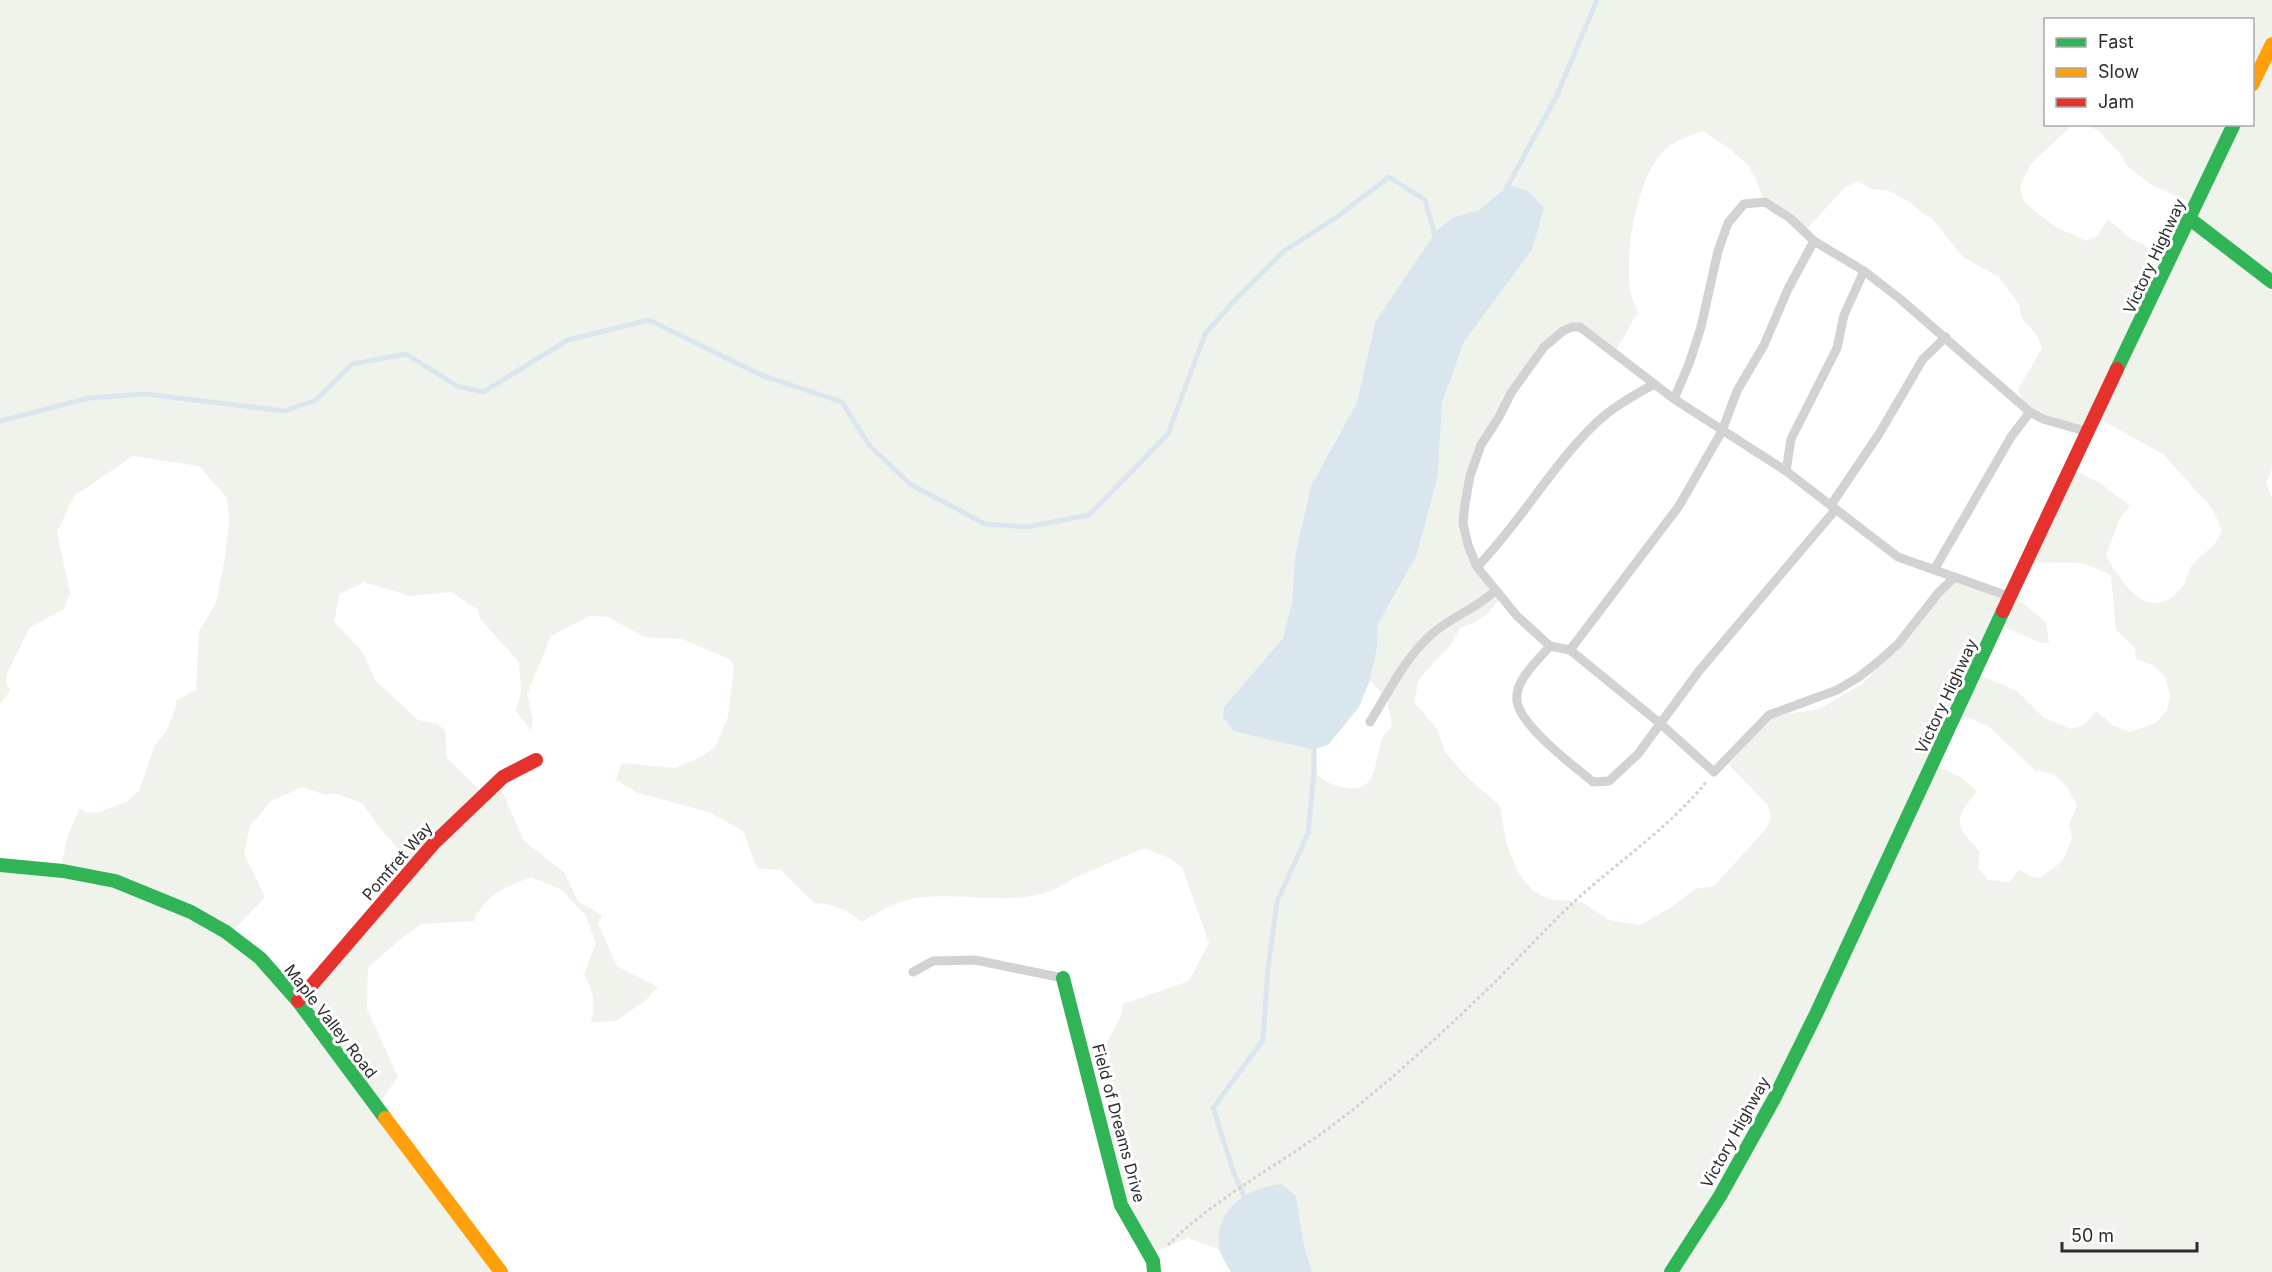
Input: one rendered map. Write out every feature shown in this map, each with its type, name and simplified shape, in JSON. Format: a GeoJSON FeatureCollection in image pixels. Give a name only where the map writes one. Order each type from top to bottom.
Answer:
{"type":"FeatureCollection","features":[{"type":"Feature","properties":{"kind":"street"},"geometry":{"type":"LineString","coordinates":[[2254,84],[2272,44]]}},
{"type":"Feature","properties":{"kind":"street","name":"Victory Highway"},"geometry":{"type":"LineString","coordinates":[[1671,1272],[1720,1196],[1774,1099],[1817,1012],[2010,596],[2233,126]]}},
{"type":"Feature","properties":{"kind":"street"},"geometry":{"type":"LineString","coordinates":[[2190,219],[2272,282]]}},
{"type":"Feature","properties":{"kind":"street","name":"Pomfret Way"},"geometry":{"type":"LineString","coordinates":[[298,1001],[434,843],[502,777],[536,760]]}},
{"type":"Feature","properties":{"kind":"street","name":"Maple Valley Road"},"geometry":{"type":"LineString","coordinates":[[0,865],[63,871],[115,881],[191,912],[226,932],[260,958],[298,1001],[451,1202],[501,1272]]}},
{"type":"Feature","properties":{"kind":"street","name":"Field of Dreams Drive"},"geometry":{"type":"LineString","coordinates":[[1063,978],[1121,1205],[1154,1267]]}},
{"type":"Feature","properties":{"kind":"lane"},"geometry":{"type":"LineString","coordinates":[[1674,399],[1701,327],[1718,250],[1728,224],[1744,204],[1765,202],[1790,218],[1814,241],[1864,271],[1899,298],[2030,412],[2043,419],[2088,432]]}},
{"type":"Feature","properties":{"kind":"lane"},"geometry":{"type":"LineString","coordinates":[[1570,651],[1679,506],[1722,431],[1737,391],[1764,345],[1788,289],[1814,241]]}},
{"type":"Feature","properties":{"kind":"lane"},"geometry":{"type":"LineString","coordinates":[[1786,471],[1791,439],[1837,348],[1844,315],[1864,271]]}},
{"type":"Feature","properties":{"kind":"lane"},"geometry":{"type":"LineString","coordinates":[[1954,577],[1939,592],[1898,644],[1866,672],[1837,690],[1769,715],[1714,772],[1662,725],[1570,651],[1550,646],[1517,616],[1495,591],[1478,567],[1468,545],[1463,523],[1470,476],[1481,444],[1500,417],[1511,393],[1544,347],[1563,331],[1572,327],[1580,327],[1674,399],[1786,471],[1898,557],[2010,596]]}},
{"type":"Feature","properties":{"kind":"lane"},"geometry":{"type":"LineString","coordinates":[[1550,646],[1526,675],[1516,701],[1528,724],[1593,782],[1609,781],[1638,754],[1662,725],[1699,671],[1834,507],[1923,359],[1946,337]]}},
{"type":"Feature","properties":{"kind":"lane"},"geometry":{"type":"LineString","coordinates":[[1478,567],[1501,543],[1561,464],[1598,422],[1628,399],[1654,384]]}},
{"type":"Feature","properties":{"kind":"lane"},"geometry":{"type":"LineString","coordinates":[[1934,570],[2011,437],[2030,412]]}},
{"type":"Feature","properties":{"kind":"lane"},"geometry":{"type":"LineString","coordinates":[[1370,722],[1405,664],[1436,630],[1483,602],[1495,591]]}},
{"type":"Feature","properties":{"kind":"lane"},"geometry":{"type":"LineString","coordinates":[[914,972],[933,962],[975,960],[1063,978]]}},
{"type":"Feature","properties":{"kind":"path"},"geometry":{"type":"LineString","coordinates":[[1154,1267],[1193,1222],[1330,1128],[1411,1060],[1494,982],[1578,898],[1694,797],[1714,772]]}},
{"type":"Feature","properties":{"kind":"shaded area"},"geometry":{"type":"Polygon","coordinates":[[[0,0],[2272,0],[2272,469],[2266,482],[2272,499],[2272,1272],[1312,1272],[1303,1241],[1220,1226],[1220,1250],[1188,1238],[1149,1254],[1129,1226],[1108,1116],[1110,1052],[1105,1046],[1121,1016],[1123,1004],[1189,981],[1209,943],[1182,867],[1167,857],[1144,848],[1036,895],[1016,898],[936,896],[916,898],[894,905],[861,922],[839,908],[814,903],[781,870],[757,868],[743,831],[709,812],[638,793],[616,780],[622,763],[676,768],[703,756],[715,747],[728,717],[734,666],[729,659],[682,639],[644,637],[608,617],[590,616],[551,636],[527,694],[533,720],[531,731],[516,711],[521,691],[519,662],[480,619],[478,610],[451,592],[410,596],[364,582],[340,594],[334,621],[363,653],[375,680],[418,720],[436,723],[445,730],[447,758],[482,792],[497,780],[524,841],[564,872],[578,901],[602,916],[598,924],[617,966],[658,987],[646,1000],[616,1021],[591,1022],[593,997],[584,974],[596,943],[586,916],[562,890],[531,877],[496,893],[484,904],[474,921],[421,924],[368,968],[367,1009],[398,1077],[378,1105],[498,1272],[0,1272],[0,866],[60,870],[68,835],[80,808],[86,812],[97,813],[128,801],[139,791],[155,745],[166,732],[177,705],[175,701],[196,690],[199,631],[216,603],[229,521],[227,498],[199,466],[133,456],[74,496],[57,532],[70,593],[64,609],[30,627],[8,671],[6,683],[10,691],[0,704],[0,0]],[[2044,18],[2044,126],[2074,126],[2070,127],[2031,164],[2020,186],[2024,202],[2054,226],[2086,241],[2097,236],[2108,219],[2131,239],[2161,253],[2192,203],[2150,184],[2126,165],[2122,156],[2098,130],[2087,126],[2254,126],[2254,18],[2044,18]],[[1703,131],[1679,140],[1666,149],[1647,177],[1635,217],[1629,260],[1631,294],[1638,312],[1615,352],[1571,326],[1552,340],[1478,448],[1461,521],[1474,561],[1504,592],[1486,615],[1460,628],[1451,644],[1419,679],[1414,702],[1437,729],[1445,752],[1467,777],[1500,806],[1506,843],[1519,874],[1533,891],[1549,899],[1582,902],[1609,920],[1640,925],[1670,908],[1695,889],[1714,886],[1766,829],[1771,818],[1768,805],[1729,765],[1765,721],[1787,714],[1819,709],[1862,684],[1912,632],[1952,580],[2009,592],[2046,622],[2049,643],[2041,643],[1995,623],[1975,673],[2017,691],[2044,718],[2071,729],[2085,724],[2096,711],[2114,726],[2130,732],[2156,723],[2167,710],[2170,695],[2164,675],[2152,665],[2136,659],[2135,648],[2116,630],[2111,575],[2083,563],[2024,562],[2075,471],[2100,483],[2130,506],[2120,518],[2106,555],[2128,588],[2147,602],[2158,603],[2169,599],[2181,589],[2191,567],[2213,546],[2222,529],[2211,507],[2163,454],[2100,419],[2083,431],[2046,416],[2022,398],[2018,390],[2042,348],[2037,335],[2021,317],[2019,304],[1999,277],[1963,257],[1931,217],[1923,214],[1910,202],[1887,190],[1871,189],[1858,181],[1844,188],[1806,230],[1764,199],[1750,167],[1730,149],[1703,131]],[[1509,185],[1479,210],[1454,217],[1375,321],[1357,402],[1311,486],[1295,556],[1292,603],[1283,638],[1224,707],[1290,745],[1313,750],[1314,772],[1329,783],[1342,787],[1357,788],[1369,780],[1376,766],[1381,741],[1392,726],[1387,699],[1370,680],[1377,648],[1378,624],[1417,555],[1438,475],[1442,403],[1464,342],[1532,250],[1509,185]],[[1955,712],[1931,763],[1962,778],[1977,791],[1963,810],[1960,823],[1965,835],[1980,852],[1978,868],[1988,880],[2009,882],[2019,870],[2040,878],[2065,857],[2072,838],[2069,825],[2077,805],[2070,792],[2050,773],[2036,771],[1988,726],[1955,712]],[[303,787],[271,801],[250,826],[244,853],[265,897],[231,933],[296,1000],[413,865],[383,832],[362,803],[334,793],[325,795],[303,787]]]}},
{"type":"Feature","properties":{"kind":"shaded area"},"geometry":{"type":"Polygon","coordinates":[[[1509,185],[1528,191],[1544,208],[1532,250],[1464,342],[1442,403],[1438,475],[1417,555],[1378,624],[1377,648],[1370,680],[1359,707],[1329,744],[1313,750],[1234,731],[1223,717],[1224,707],[1283,638],[1292,603],[1295,556],[1311,486],[1357,402],[1375,322],[1437,230],[1454,217],[1479,210],[1509,185]]]}},
{"type":"Feature","properties":{"kind":"shaded area"},"geometry":{"type":"Polygon","coordinates":[[[1282,1184],[1296,1196],[1303,1241],[1312,1272],[1231,1272],[1220,1251],[1221,1224],[1226,1213],[1245,1196],[1256,1190],[1282,1184]]]}},
{"type":"Feature","properties":{"kind":"waterway"},"geometry":{"type":"LineString","coordinates":[[1505,191],[1557,95],[1597,0]]}},
{"type":"Feature","properties":{"kind":"waterway"},"geometry":{"type":"LineString","coordinates":[[0,421],[89,398],[145,394],[284,411],[316,400],[352,364],[406,354],[457,386],[483,392],[568,340],[649,320],[761,375],[842,402],[869,445],[910,484],[985,524],[1027,527],[1089,515],[1168,434],[1205,334],[1235,300],[1284,251],[1337,217],[1389,177],[1425,200],[1436,239]]}},
{"type":"Feature","properties":{"kind":"waterway"},"geometry":{"type":"LineString","coordinates":[[1244,1196],[1213,1108],[1263,1040],[1268,968],[1277,902],[1308,833],[1314,772],[1314,745]]}},
{"type":"Feature","properties":{"kind":"traffic: fast"},"geometry":{"type":"LineString","coordinates":[[2117,369],[2233,126]]}},
{"type":"Feature","properties":{"kind":"traffic: fast"},"geometry":{"type":"LineString","coordinates":[[2190,219],[2272,282]]}},
{"type":"Feature","properties":{"kind":"traffic: fast"},"geometry":{"type":"LineString","coordinates":[[1671,1272],[1720,1196],[1774,1099],[1817,1012],[2003,611]]}},
{"type":"Feature","properties":{"kind":"traffic: fast"},"geometry":{"type":"LineString","coordinates":[[0,865],[63,871],[115,881],[191,912],[226,932],[260,958],[298,1001],[385,1118]]}},
{"type":"Feature","properties":{"kind":"traffic: fast"},"geometry":{"type":"LineString","coordinates":[[1063,978],[1121,1205],[1153,1261],[1154,1272]]}},
{"type":"Feature","properties":{"kind":"traffic: slow"},"geometry":{"type":"LineString","coordinates":[[2254,81],[2272,44]]}},
{"type":"Feature","properties":{"kind":"traffic: slow"},"geometry":{"type":"LineString","coordinates":[[385,1118],[501,1272]]}},
{"type":"Feature","properties":{"kind":"traffic: jam"},"geometry":{"type":"LineString","coordinates":[[2003,611],[2117,369]]}},
{"type":"Feature","properties":{"kind":"traffic: jam"},"geometry":{"type":"LineString","coordinates":[[298,1001],[434,843],[503,777],[536,760]]}}]}
